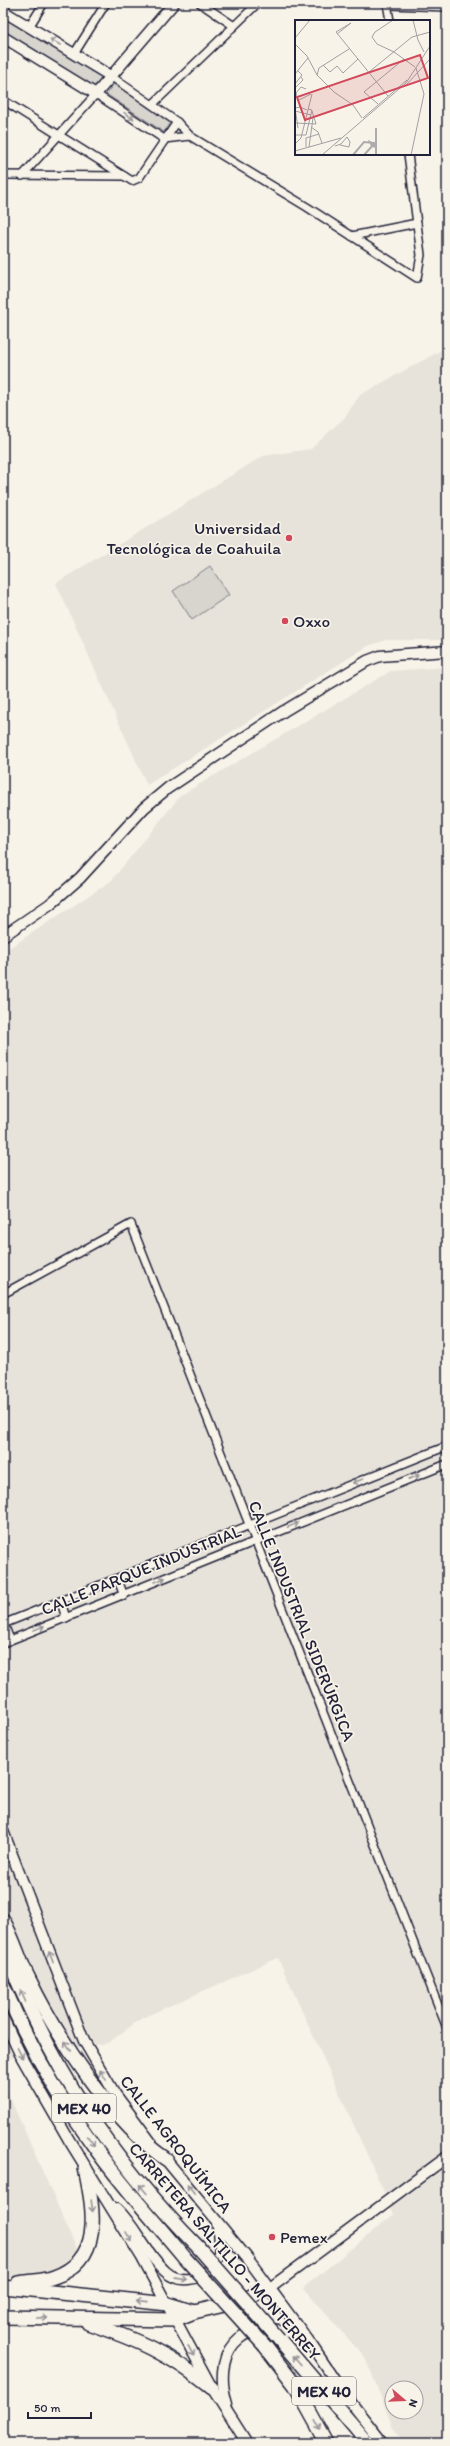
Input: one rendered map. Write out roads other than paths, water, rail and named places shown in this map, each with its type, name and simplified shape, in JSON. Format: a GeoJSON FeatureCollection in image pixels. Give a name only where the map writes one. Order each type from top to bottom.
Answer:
{"type":"FeatureCollection","features":[{"type":"Feature","properties":{"kind":"highway"},"geometry":{"type":"LineString","coordinates":[[3,1920],[29,1979],[46,2011],[82,2066],[128,2127],[148,2148],[166,2160]]}},
{"type":"Feature","properties":{"kind":"highway","name":"CARRETERA SALTILLO - MONTERREY"},"geometry":{"type":"LineString","coordinates":[[3,1946],[39,2030],[84,2109],[136,2181],[199,2248],[368,2443]]}},
{"type":"Feature","properties":{"kind":"highway","name":"CARRETERA SALTILLO - MONTERREY"},"geometry":{"type":"LineString","coordinates":[[3,1985],[37,2057],[81,2128],[120,2181],[185,2258],[265,2346],[295,2386],[327,2443]]}},
{"type":"Feature","properties":{"kind":"highway"},"geometry":{"type":"LineString","coordinates":[[3,2286],[54,2277],[65,2272],[81,2258],[90,2242],[93,2224],[92,2204],[86,2168]]}},
{"type":"Feature","properties":{"kind":"highway"},"geometry":{"type":"LineString","coordinates":[[3,2286],[168,2304],[194,2312]]}},
{"type":"Feature","properties":{"kind":"highway"},"geometry":{"type":"LineString","coordinates":[[3,2317],[174,2320],[194,2312],[237,2302],[270,2288]]}},
{"type":"Feature","properties":{"kind":"highway"},"geometry":{"type":"LineString","coordinates":[[75,2319],[147,2344],[182,2365],[212,2388]]}},
{"type":"Feature","properties":{"kind":"street"},"geometry":{"type":"LineString","coordinates":[[29,27],[44,3]]}},
{"type":"Feature","properties":{"kind":"street"},"geometry":{"type":"LineString","coordinates":[[74,54],[106,3]]}},
{"type":"Feature","properties":{"kind":"street"},"geometry":{"type":"LineString","coordinates":[[22,176],[112,77],[174,3]]}},
{"type":"Feature","properties":{"kind":"street"},"geometry":{"type":"LineString","coordinates":[[200,3],[234,26]]}},
{"type":"Feature","properties":{"kind":"street"},"geometry":{"type":"LineString","coordinates":[[153,104],[258,3]]}},
{"type":"Feature","properties":{"kind":"street"},"geometry":{"type":"LineString","coordinates":[[390,20],[388,4],[447,7]]}},
{"type":"Feature","properties":{"kind":"street"},"geometry":{"type":"LineString","coordinates":[[3,11],[112,77],[153,104],[177,122],[190,136],[417,278],[421,260],[408,155]]}},
{"type":"Feature","properties":{"kind":"street"},"geometry":{"type":"LineString","coordinates":[[3,37],[96,94],[164,140],[190,136]]}},
{"type":"Feature","properties":{"kind":"street"},"geometry":{"type":"LineString","coordinates":[[3,100],[132,181],[139,178],[177,122]]}},
{"type":"Feature","properties":{"kind":"street"},"geometry":{"type":"LineString","coordinates":[[5,174],[22,176],[124,176]]}},
{"type":"Feature","properties":{"kind":"street"},"geometry":{"type":"LineString","coordinates":[[352,236],[417,223]]}},
{"type":"Feature","properties":{"kind":"street"},"geometry":{"type":"LineString","coordinates":[[3,936],[50,904],[80,878],[144,808],[168,788],[284,711],[367,661],[380,656],[447,651]]}},
{"type":"Feature","properties":{"kind":"street","name":"CALLE INDUSTRIAL SIDERÚRGICA"},"geometry":{"type":"LineString","coordinates":[[3,1294],[131,1224],[248,1527],[447,2028]]}},
{"type":"Feature","properties":{"kind":"street"},"geometry":{"type":"LineString","coordinates":[[7,1641],[4,1624],[118,1580],[327,1493],[447,1446]]}},
{"type":"Feature","properties":{"kind":"street","name":"CALLE PARQUE INDUSTRIAL"},"geometry":{"type":"LineString","coordinates":[[7,1641],[124,1596],[254,1540],[447,1464]]}},
{"type":"Feature","properties":{"kind":"street"},"geometry":{"type":"LineString","coordinates":[[118,1580],[124,1596]]}},
{"type":"Feature","properties":{"kind":"street"},"geometry":{"type":"LineString","coordinates":[[61,1602],[66,1618]]}},
{"type":"Feature","properties":{"kind":"street","name":"CALLE AGROQUÍMICA"},"geometry":{"type":"LineString","coordinates":[[3,1830],[84,2041],[123,2105],[270,2288],[308,2340],[345,2396],[383,2443]]}},
{"type":"Feature","properties":{"kind":"street"},"geometry":{"type":"LineString","coordinates":[[3,2018],[22,2058],[168,2304],[174,2320],[212,2388],[247,2443]]}},
{"type":"Feature","properties":{"kind":"street"},"geometry":{"type":"LineString","coordinates":[[270,2288],[447,2157]]}},
{"type":"Feature","properties":{"kind":"street"},"geometry":{"type":"LineString","coordinates":[[108,2201],[127,2219],[165,2271],[182,2279],[197,2277],[210,2270],[216,2262],[221,2248],[217,2222]]}},
{"type":"Feature","properties":{"kind":"street"},"geometry":{"type":"LineString","coordinates":[[230,2415],[221,2376],[226,2354],[236,2341],[248,2332],[272,2328],[295,2333],[308,2340]]}},
{"type":"Feature","properties":{"kind":"place","name":"Universidad Tecnológica de Coahuila"},"geometry":{"type":"Point","coordinates":[289,538]}},
{"type":"Feature","properties":{"kind":"place","name":"Oxxo"},"geometry":{"type":"Point","coordinates":[285,621]}},
{"type":"Feature","properties":{"kind":"place","name":"Pemex"},"geometry":{"type":"Point","coordinates":[272,2237]}}]}
